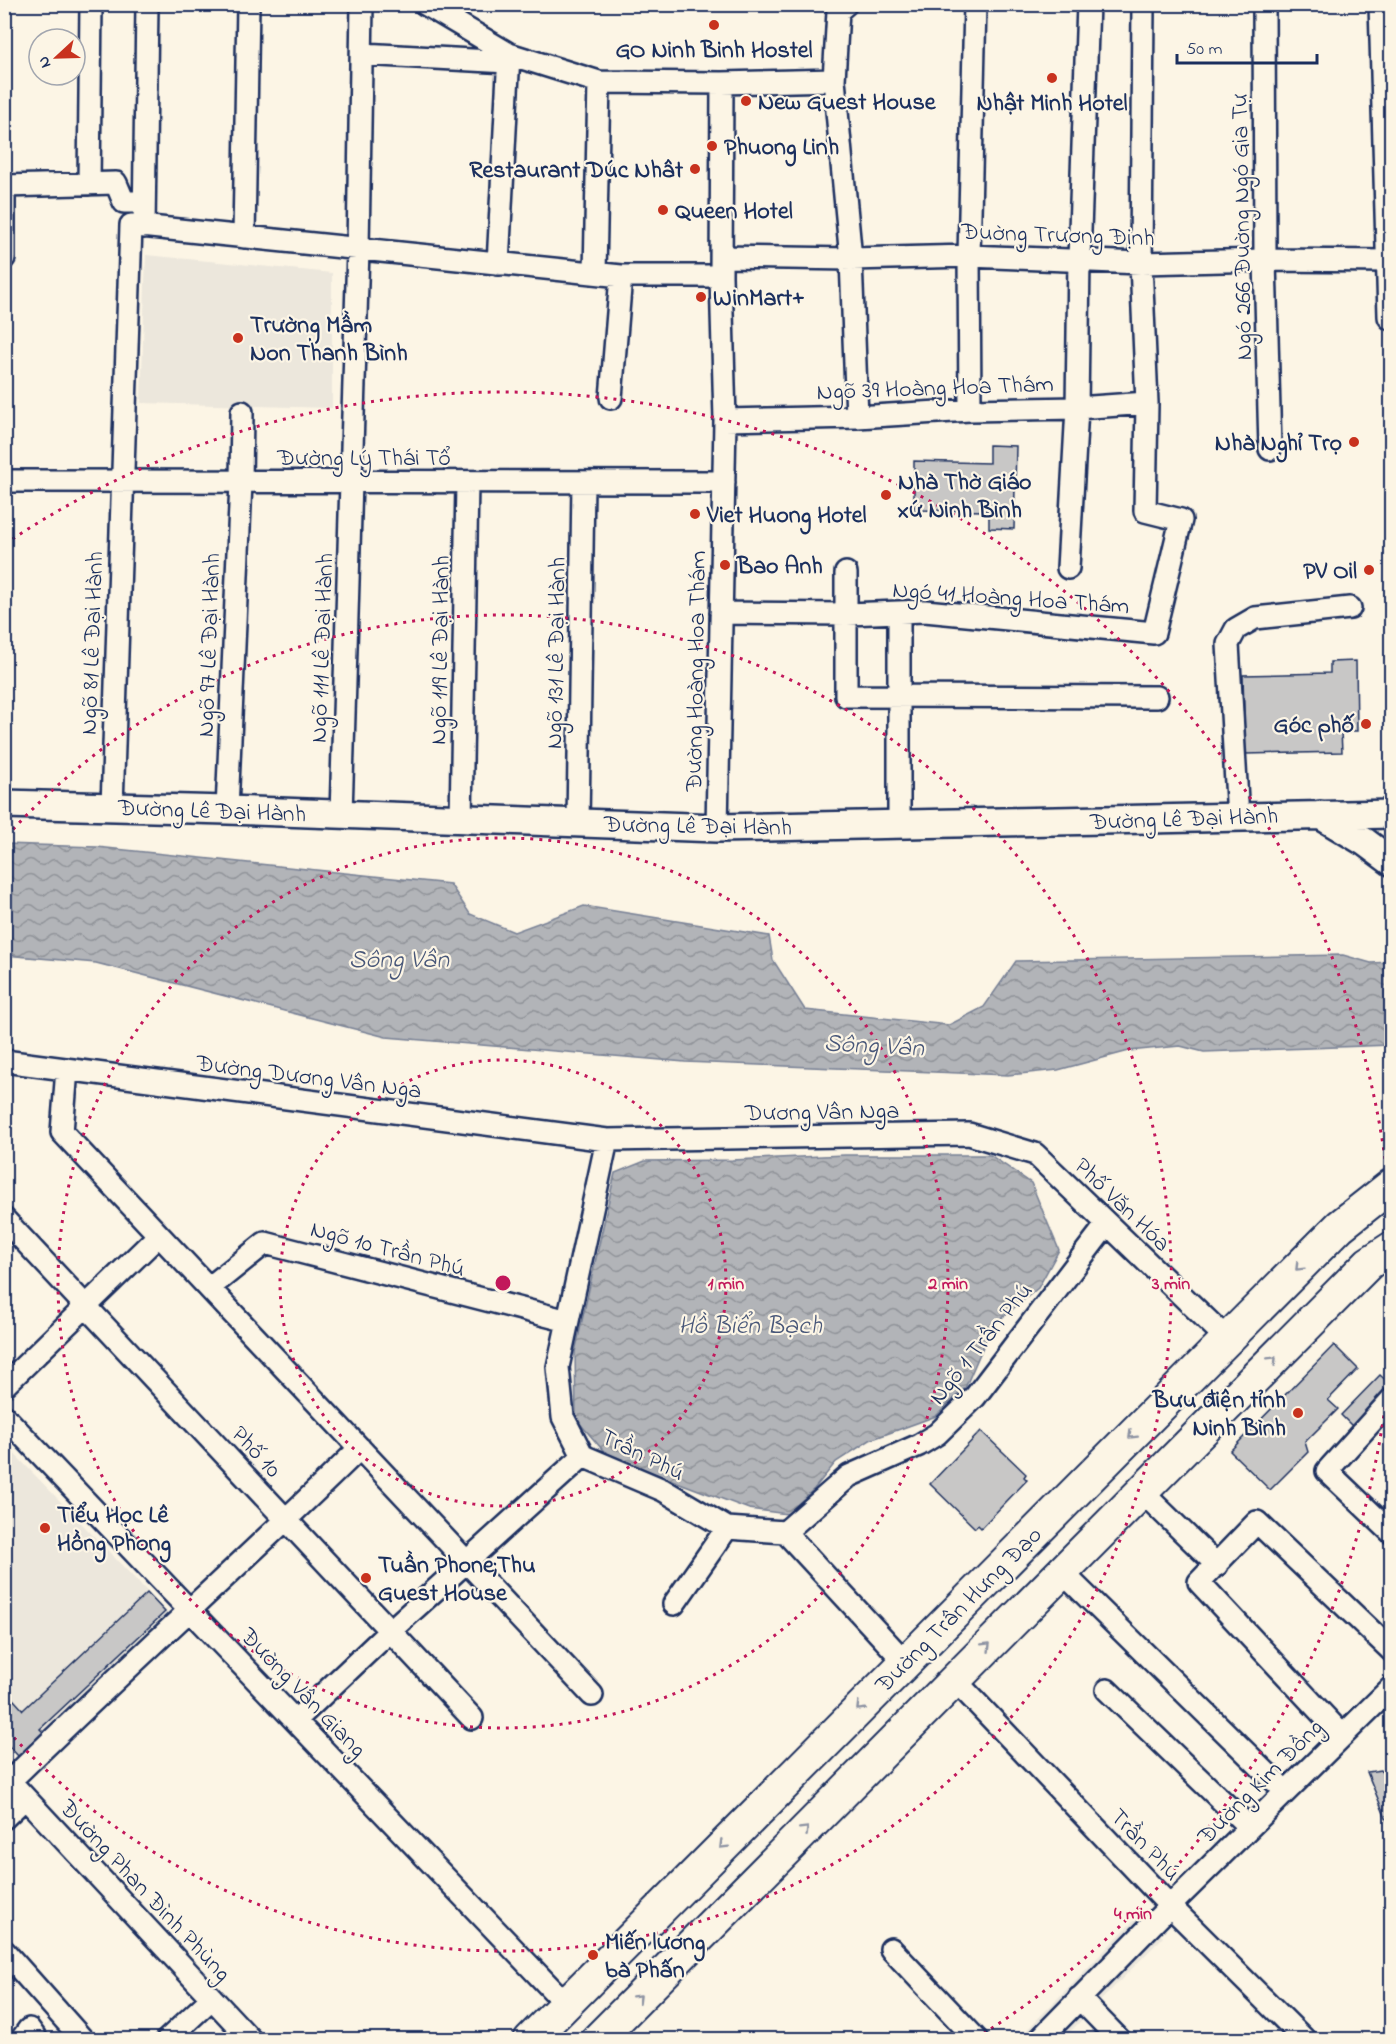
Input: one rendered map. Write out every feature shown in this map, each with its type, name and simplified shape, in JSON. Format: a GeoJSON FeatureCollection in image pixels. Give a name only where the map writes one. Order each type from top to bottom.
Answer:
{"type":"FeatureCollection","features":[{"type":"Feature","properties":{"kind":"highway"},"geometry":{"type":"LineString","coordinates":[[1340,1226],[1392,1175]]}},
{"type":"Feature","properties":{"kind":"highway","name":"Đường Trân Hưng Đạo"},"geometry":{"type":"LineString","coordinates":[[530,2040],[1340,1226],[1392,1185]]}},
{"type":"Feature","properties":{"kind":"highway","name":"Đường Trân Hưng Đạo"},"geometry":{"type":"LineString","coordinates":[[598,2039],[1369,1263],[1387,1258]]}},
{"type":"Feature","properties":{"kind":"highway"},"geometry":{"type":"LineString","coordinates":[[913,1654],[954,1679]]}},
{"type":"Feature","properties":{"kind":"highway"},"geometry":{"type":"LineString","coordinates":[[566,2004],[598,2039]]}},
{"type":"Feature","properties":{"kind":"main road"},"geometry":{"type":"LineString","coordinates":[[1383,4],[1392,316]]}},
{"type":"Feature","properties":{"kind":"main road","name":"Đường Lê Đại Hành"},"geometry":{"type":"LineString","coordinates":[[4,804],[717,828],[1392,814]]}},
{"type":"Feature","properties":{"kind":"main road"},"geometry":{"type":"LineString","coordinates":[[1318,814],[1365,842],[1392,862]]}},
{"type":"Feature","properties":{"kind":"street"},"geometry":{"type":"LineString","coordinates":[[89,184],[91,4]]}},
{"type":"Feature","properties":{"kind":"street"},"geometry":{"type":"LineString","coordinates":[[144,227],[147,4]]}},
{"type":"Feature","properties":{"kind":"street"},"geometry":{"type":"LineString","coordinates":[[244,237],[248,4]]}},
{"type":"Feature","properties":{"kind":"street","name":"Ngõ 111 Lê Đại Hành"},"geometry":{"type":"LineString","coordinates":[[341,814],[352,483],[363,4]]}},
{"type":"Feature","properties":{"kind":"street"},"geometry":{"type":"LineString","coordinates":[[425,4],[508,58]]}},
{"type":"Feature","properties":{"kind":"street"},"geometry":{"type":"LineString","coordinates":[[846,4],[838,10],[834,80],[851,259],[857,417]]}},
{"type":"Feature","properties":{"kind":"street"},"geometry":{"type":"LineString","coordinates":[[970,410],[969,256],[975,4]]}},
{"type":"Feature","properties":{"kind":"street"},"geometry":{"type":"LineString","coordinates":[[1068,568],[1077,408],[1079,259],[1088,4]]}},
{"type":"Feature","properties":{"kind":"street"},"geometry":{"type":"LineString","coordinates":[[1143,4],[1141,263],[1147,403]]}},
{"type":"Feature","properties":{"kind":"street","name":"Ngó 266 Đuờng Ngó Gia Tự"},"geometry":{"type":"LineString","coordinates":[[1264,4],[1265,260],[1270,449]]}},
{"type":"Feature","properties":{"kind":"street"},"geometry":{"type":"LineString","coordinates":[[362,54],[508,58],[599,82],[722,83],[834,80]]}},
{"type":"Feature","properties":{"kind":"street"},"geometry":{"type":"LineString","coordinates":[[498,264],[508,58]]}},
{"type":"Feature","properties":{"kind":"street"},"geometry":{"type":"LineString","coordinates":[[595,273],[599,82]]}},
{"type":"Feature","properties":{"kind":"street","name":"Đường Hoàng Hoa Thám"},"geometry":{"type":"LineString","coordinates":[[717,828],[725,420],[722,83]]}},
{"type":"Feature","properties":{"kind":"street"},"geometry":{"type":"LineString","coordinates":[[4,186],[116,183],[124,202],[144,202]]}},
{"type":"Feature","properties":{"kind":"street"},"geometry":{"type":"LineString","coordinates":[[4,198],[4,258]]}},
{"type":"Feature","properties":{"kind":"street","name":"Ngõ 81 Lê Đại Hành"},"geometry":{"type":"LineString","coordinates":[[112,807],[130,225],[144,227]]}},
{"type":"Feature","properties":{"kind":"street","name":"Đuờng Trương Định"},"geometry":{"type":"LineString","coordinates":[[144,227],[621,276],[851,259],[969,256],[1141,263],[1265,260],[1391,261]]}},
{"type":"Feature","properties":{"kind":"street"},"geometry":{"type":"LineString","coordinates":[[611,398],[621,276]]}},
{"type":"Feature","properties":{"kind":"street","name":"Ngõ 39 Hoàng Hoa Thám"},"geometry":{"type":"LineString","coordinates":[[725,420],[857,417],[1147,403]]}},
{"type":"Feature","properties":{"kind":"street","name":"Ngó 41 Hoàng Hoa Thám"},"geometry":{"type":"LineString","coordinates":[[721,613],[847,614],[925,611],[1154,633],[1181,520],[1145,511],[1147,403]]}},
{"type":"Feature","properties":{"kind":"street","name":"Ngõ 97 Lê Đại Hành"},"geometry":{"type":"LineString","coordinates":[[227,810],[242,412]]}},
{"type":"Feature","properties":{"kind":"street","name":"Đường Lý Thái Tổ"},"geometry":{"type":"LineString","coordinates":[[4,482],[122,480],[352,483],[724,483]]}},
{"type":"Feature","properties":{"kind":"street","name":"Ngõ 119 Lê Đại Hành"},"geometry":{"type":"LineString","coordinates":[[461,819],[467,483]]}},
{"type":"Feature","properties":{"kind":"street","name":"Ngõ 131 Lê Đại Hành"},"geometry":{"type":"LineString","coordinates":[[578,823],[584,483]]}},
{"type":"Feature","properties":{"kind":"street"},"geometry":{"type":"LineString","coordinates":[[846,573],[846,696],[1157,697]]}},
{"type":"Feature","properties":{"kind":"street"},"geometry":{"type":"LineString","coordinates":[[1238,818],[1228,644],[1236,629],[1255,618],[1350,608]]}},
{"type":"Feature","properties":{"kind":"street"},"geometry":{"type":"LineString","coordinates":[[899,612],[899,825]]}},
{"type":"Feature","properties":{"kind":"street","name":"Đường Dương Vân Nga"},"geometry":{"type":"LineString","coordinates":[[4,1061],[607,1140]]}},
{"type":"Feature","properties":{"kind":"street"},"geometry":{"type":"LineString","coordinates":[[67,1070],[62,1132],[592,1695]]}},
{"type":"Feature","properties":{"kind":"street","name":"Dương Vân Nga"},"geometry":{"type":"LineString","coordinates":[[607,1140],[969,1134],[1035,1154]]}},
{"type":"Feature","properties":{"kind":"street","name":"Trần Phú"},"geometry":{"type":"LineString","coordinates":[[607,1140],[558,1367],[563,1417],[584,1456],[663,1490],[727,1528],[785,1532]]}},
{"type":"Feature","properties":{"kind":"street","name":"Phố Văn Hóa"},"geometry":{"type":"LineString","coordinates":[[1035,1154],[1227,1339]]}},
{"type":"Feature","properties":{"kind":"street","name":"Phố 10"},"geometry":{"type":"LineString","coordinates":[[4,1219],[472,1718]]}},
{"type":"Feature","properties":{"kind":"street","name":"Ngõ 1 Trần Phú"},"geometry":{"type":"LineString","coordinates":[[785,1532],[849,1476],[919,1445],[937,1434],[975,1397],[1107,1224]]}},
{"type":"Feature","properties":{"kind":"street"},"geometry":{"type":"LineString","coordinates":[[4,1386],[159,1235]]}},
{"type":"Feature","properties":{"kind":"street","name":"Ngõ 10 Trần Phú"},"geometry":{"type":"LineString","coordinates":[[209,1288],[265,1243],[568,1321]]}},
{"type":"Feature","properties":{"kind":"street"},"geometry":{"type":"LineString","coordinates":[[1390,1403],[1327,1470],[1392,1533]]}},
{"type":"Feature","properties":{"kind":"street","name":"Đường Vân Giang"},"geometry":{"type":"LineString","coordinates":[[4,1416],[566,2004]]}},
{"type":"Feature","properties":{"kind":"street"},"geometry":{"type":"LineString","coordinates":[[7,1778],[287,1520],[360,1449]]}},
{"type":"Feature","properties":{"kind":"street"},"geometry":{"type":"LineString","coordinates":[[296,1720],[390,1631],[584,1456]]}},
{"type":"Feature","properties":{"kind":"street"},"geometry":{"type":"LineString","coordinates":[[1141,1491],[1217,1565]]}},
{"type":"Feature","properties":{"kind":"street"},"geometry":{"type":"LineString","coordinates":[[1342,1735],[1199,1582],[1257,1522],[1392,1651]]}},
{"type":"Feature","properties":{"kind":"street"},"geometry":{"type":"LineString","coordinates":[[674,1604],[727,1528]]}},
{"type":"Feature","properties":{"kind":"street"},"geometry":{"type":"LineString","coordinates":[[785,1532],[913,1654]]}},
{"type":"Feature","properties":{"kind":"street"},"geometry":{"type":"LineString","coordinates":[[1061,1571],[1285,1791]]}},
{"type":"Feature","properties":{"kind":"street","name":"Trần Phú"},"geometry":{"type":"LineString","coordinates":[[954,1679],[1170,1905],[1305,2040]]}},
{"type":"Feature","properties":{"kind":"street","name":"Đường Kim Đồng"},"geometry":{"type":"LineString","coordinates":[[1039,2040],[1170,1905],[1392,1687]]}},
{"type":"Feature","properties":{"kind":"street"},"geometry":{"type":"LineString","coordinates":[[1107,1689],[1250,1827]]}},
{"type":"Feature","properties":{"kind":"street","name":"Đường Phan Đình Phùng"},"geometry":{"type":"LineString","coordinates":[[7,1778],[251,2040]]}},
{"type":"Feature","properties":{"kind":"street"},"geometry":{"type":"LineString","coordinates":[[4,1818],[25,1798]]}},
{"type":"Feature","properties":{"kind":"street"},"geometry":{"type":"LineString","coordinates":[[891,1949],[977,2040]]}},
{"type":"Feature","properties":{"kind":"street"},"geometry":{"type":"LineString","coordinates":[[4,1951],[82,2040]]}},
{"type":"Feature","properties":{"kind":"street"},"geometry":{"type":"LineString","coordinates":[[167,2040],[212,1998]]}},
{"type":"Feature","properties":{"kind":"street"},"geometry":{"type":"LineString","coordinates":[[1079,1998],[1120,2040]]}},
{"type":"Feature","properties":{"kind":"street"},"geometry":{"type":"LineString","coordinates":[[21,2040],[29,2029],[37,2040]]}},
{"type":"Feature","properties":{"kind":"shaded area","name":"Trường Mầm Non Thanh Bình"},"geometry":{"type":"Polygon","coordinates":[[[146,255],[332,273],[332,408],[141,403],[146,255]]]}},
{"type":"Feature","properties":{"kind":"shaded area","name":"Tiểu Học Lê Hồng Phong"},"geometry":{"type":"Polygon","coordinates":[[[4,1443],[168,1613],[19,1758],[4,1743],[4,1443]]]}},
{"type":"Feature","properties":{"kind":"shaded area"},"geometry":{"type":"Polygon","coordinates":[[[1140,1914],[1163,1937],[1063,2039],[1017,2040],[1140,1914]]]}},
{"type":"Feature","properties":{"kind":"water","name":"Sông Vân"},"geometry":{"type":"Polygon","coordinates":[[[5,844],[97,847],[450,884],[470,914],[514,932],[584,906],[769,936],[773,960],[805,1010],[949,1025],[984,1007],[1016,961],[1343,955],[1371,963],[1391,962],[1391,1045],[1204,1052],[1180,1046],[1129,1051],[1058,1070],[1008,1075],[685,1062],[386,1037],[96,963],[5,955],[5,844]]]}},
{"type":"Feature","properties":{"kind":"water","name":"Hồ Biển Bạch"},"geometry":{"type":"Polygon","coordinates":[[[845,1155],[990,1155],[1031,1183],[1059,1250],[1038,1288],[992,1326],[965,1388],[936,1416],[870,1440],[836,1462],[814,1489],[787,1514],[749,1509],[608,1456],[576,1419],[575,1352],[615,1173],[645,1161],[845,1155]]]}},
{"type":"Feature","properties":{"kind":"building"},"geometry":{"type":"Polygon","coordinates":[[[683,4],[746,4],[746,9],[683,10],[683,4]]]}},
{"type":"Feature","properties":{"kind":"building"},"geometry":{"type":"Polygon","coordinates":[[[989,445],[1016,446],[1014,529],[989,528],[989,511],[914,510],[914,461],[989,463],[989,445]]]}},
{"type":"Feature","properties":{"kind":"building"},"geometry":{"type":"Polygon","coordinates":[[[1356,661],[1357,731],[1341,731],[1342,752],[1245,754],[1243,675],[1330,673],[1330,662],[1356,661]]]}},
{"type":"Feature","properties":{"kind":"building"},"geometry":{"type":"Polygon","coordinates":[[[1334,1345],[1358,1369],[1328,1400],[1338,1409],[1305,1442],[1308,1452],[1270,1490],[1230,1451],[1334,1345]]]}},
{"type":"Feature","properties":{"kind":"building"},"geometry":{"type":"Polygon","coordinates":[[[1380,1375],[1392,1386],[1392,1392],[1355,1429],[1341,1415],[1380,1375]]]}},
{"type":"Feature","properties":{"kind":"building"},"geometry":{"type":"Polygon","coordinates":[[[981,1431],[1026,1474],[1024,1477],[1027,1480],[981,1528],[978,1525],[975,1528],[930,1484],[981,1431]]]}},
{"type":"Feature","properties":{"kind":"building"},"geometry":{"type":"Polygon","coordinates":[[[147,1593],[165,1612],[40,1729],[44,1733],[19,1757],[6,1743],[9,1740],[4,1736],[4,1689],[23,1710],[147,1593]]]}},
{"type":"Feature","properties":{"kind":"building"},"geometry":{"type":"Polygon","coordinates":[[[1381,1770],[1392,1792],[1392,1833],[1367,1772],[1381,1770]]]}},
{"type":"Feature","properties":{"kind":"place","name":"GO Ninh Binh Hostel"},"geometry":{"type":"Point","coordinates":[714,25]}},
{"type":"Feature","properties":{"kind":"place","name":"Nhật Minh Hotel"},"geometry":{"type":"Point","coordinates":[1052,78]}},
{"type":"Feature","properties":{"kind":"place","name":"New Guest House"},"geometry":{"type":"Point","coordinates":[746,101]}},
{"type":"Feature","properties":{"kind":"place","name":"Phuong Linh"},"geometry":{"type":"Point","coordinates":[712,146]}},
{"type":"Feature","properties":{"kind":"place","name":"Restaurant Dúc Nhât"},"geometry":{"type":"Point","coordinates":[695,169]}},
{"type":"Feature","properties":{"kind":"place","name":"Queen Hotel"},"geometry":{"type":"Point","coordinates":[663,210]}},
{"type":"Feature","properties":{"kind":"place","name":"WinMart+"},"geometry":{"type":"Point","coordinates":[701,297]}},
{"type":"Feature","properties":{"kind":"place","name":"Trường Mầm Non Thanh Bình"},"geometry":{"type":"Point","coordinates":[238,338]}},
{"type":"Feature","properties":{"kind":"place","name":"Nhà Nghỉ Trọ"},"geometry":{"type":"Point","coordinates":[1354,442]}},
{"type":"Feature","properties":{"kind":"place","name":"Nhà Thờ Giáo xứ Ninh Bình"},"geometry":{"type":"Point","coordinates":[886,495]}},
{"type":"Feature","properties":{"kind":"place","name":"Viet Huong Hotel"},"geometry":{"type":"Point","coordinates":[695,514]}},
{"type":"Feature","properties":{"kind":"place","name":"Bao Anh"},"geometry":{"type":"Point","coordinates":[725,565]}},
{"type":"Feature","properties":{"kind":"place","name":"PV Oil"},"geometry":{"type":"Point","coordinates":[1369,570]}},
{"type":"Feature","properties":{"kind":"place","name":"Góc phố"},"geometry":{"type":"Point","coordinates":[1366,724]}},
{"type":"Feature","properties":{"kind":"place","name":"Bưu điện tỉnh Ninh Bình"},"geometry":{"type":"Point","coordinates":[1298,1413]}},
{"type":"Feature","properties":{"kind":"place","name":"Tiểu Học Lê Hồng Phong"},"geometry":{"type":"Point","coordinates":[45,1528]}},
{"type":"Feature","properties":{"kind":"place","name":"Tuần Phone;Thu Guest House"},"geometry":{"type":"Point","coordinates":[366,1578]}},
{"type":"Feature","properties":{"kind":"place","name":"Miến lương bà Phấn"},"geometry":{"type":"Point","coordinates":[593,1955]}}]}
